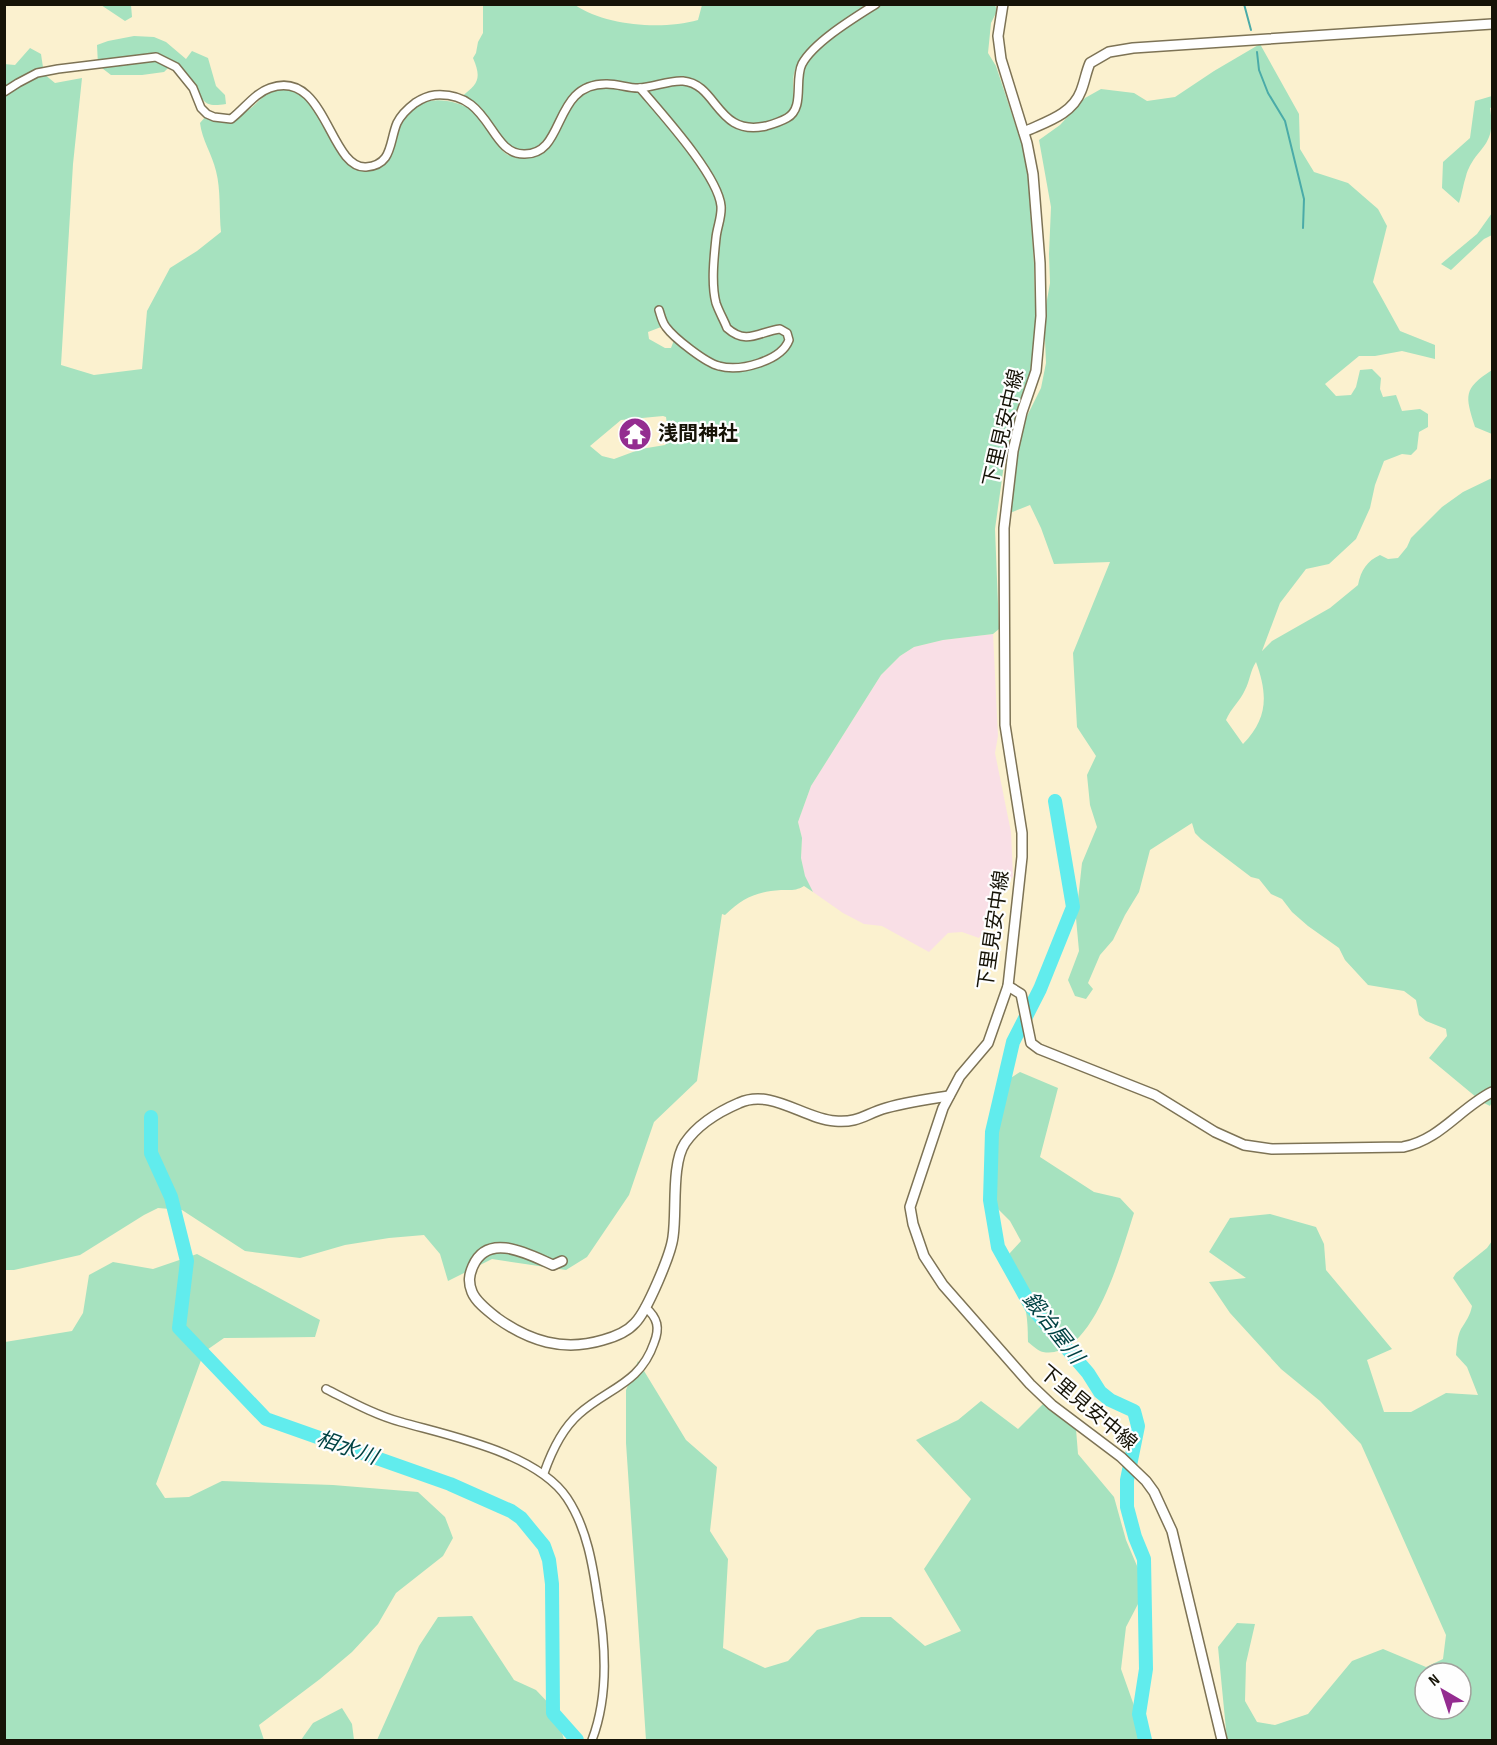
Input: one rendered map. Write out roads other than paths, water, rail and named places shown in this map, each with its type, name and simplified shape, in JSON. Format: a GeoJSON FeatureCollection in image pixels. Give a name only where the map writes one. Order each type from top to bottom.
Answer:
{"type":"FeatureCollection","features":[{"type":"Feature","properties":{"kind":"main road","name":"下里見安中線"},"geometry":{"type":"LineString","coordinates":[[1003,4],[998,36],[1001,59],[1024,132],[1033,174],[1040,263],[1041,316],[1036,371],[1022,412],[1013,451],[1004,528],[1005,724],[1022,833],[1022,857],[1008,986],[988,1042],[960,1076],[949,1096],[910,1207],[924,1256],[942,1285],[1030,1384],[1052,1405],[1121,1457],[1154,1492],[1172,1531],[1222,1740]]}},
{"type":"Feature","properties":{"kind":"main road"},"geometry":{"type":"LineString","coordinates":[[1024,132],[1061,116],[1072,106],[1081,93],[1090,63],[1109,52],[1156,46],[1492,24]]}},
{"type":"Feature","properties":{"kind":"main road"},"geometry":{"type":"LineString","coordinates":[[1008,986],[1021,994],[1031,1042],[1040,1049],[1155,1095],[1215,1132],[1244,1145],[1272,1149],[1403,1147],[1419,1144],[1448,1126],[1492,1092]]}},
{"type":"Feature","properties":{"kind":"main road"},"geometry":{"type":"LineString","coordinates":[[562,1261],[553,1265],[517,1249],[499,1247],[485,1251],[474,1263],[468,1278],[472,1293],[488,1311],[515,1331],[544,1343],[571,1346],[606,1339],[627,1330],[637,1321],[645,1307],[673,1239],[678,1159],[684,1144],[699,1126],[714,1115],[741,1101],[758,1099],[779,1103],[832,1121],[853,1122],[885,1108],[949,1096]]}},
{"type":"Feature","properties":{"kind":"street"},"geometry":{"type":"LineString","coordinates":[[4,93],[37,73],[156,57],[176,66],[193,88],[201,108],[214,117],[231,119],[268,89],[278,86],[297,89],[311,99],[321,112],[344,156],[358,166],[368,167],[384,160],[390,150],[396,124],[402,114],[424,98],[436,95],[449,96],[472,105],[483,115],[500,142],[515,153],[530,154],[544,145],[558,127],[571,99],[594,84],[640,88],[684,81],[703,91],[724,116],[738,125],[759,127],[778,123],[790,117],[795,109],[798,100],[798,73],[803,62],[837,29],[876,4]]}},
{"type":"Feature","properties":{"kind":"street"},"geometry":{"type":"LineString","coordinates":[[640,88],[676,132],[716,189],[721,207],[716,237],[714,291],[718,308],[727,328],[745,337],[780,329],[787,333],[789,340],[780,353],[759,363],[728,368],[719,366],[703,358],[668,330],[659,310]]}},
{"type":"Feature","properties":{"kind":"street"},"geometry":{"type":"LineString","coordinates":[[544,1473],[560,1440],[578,1415],[624,1384],[641,1369],[651,1354],[657,1336],[657,1322],[653,1314],[645,1307]]}},
{"type":"Feature","properties":{"kind":"street"},"geometry":{"type":"LineString","coordinates":[[326,1389],[391,1419],[474,1443],[544,1473],[556,1484],[575,1511],[590,1557],[601,1615],[603,1695],[600,1715],[592,1740]]}},
{"type":"Feature","properties":{"kind":"waterway"},"geometry":{"type":"LineString","coordinates":[[1244,4],[1251,30]]}},
{"type":"Feature","properties":{"kind":"waterway"},"geometry":{"type":"LineString","coordinates":[[1257,52],[1259,70],[1268,93],[1285,121],[1304,199],[1303,228]]}},
{"type":"Feature","properties":{"kind":"waterway","name":"鍛冶屋川"},"geometry":{"type":"LineString","coordinates":[[1055,801],[1073,907],[1040,989],[1013,1042],[992,1132],[990,1200],[998,1247],[1032,1308],[1088,1373],[1100,1392],[1110,1400],[1134,1411],[1138,1426],[1127,1480],[1127,1507],[1144,1559],[1146,1669],[1139,1714],[1145,1740]]}},
{"type":"Feature","properties":{"kind":"waterway","name":"相水川"},"geometry":{"type":"LineString","coordinates":[[151,1117],[151,1153],[171,1197],[187,1261],[179,1328],[266,1419],[450,1484],[511,1511],[521,1518],[544,1546],[549,1560],[552,1584],[553,1713],[577,1740]]}},
{"type":"Feature","properties":{"kind":"place","name":"浅間神社"},"geometry":{"type":"Point","coordinates":[635,434]}}]}
